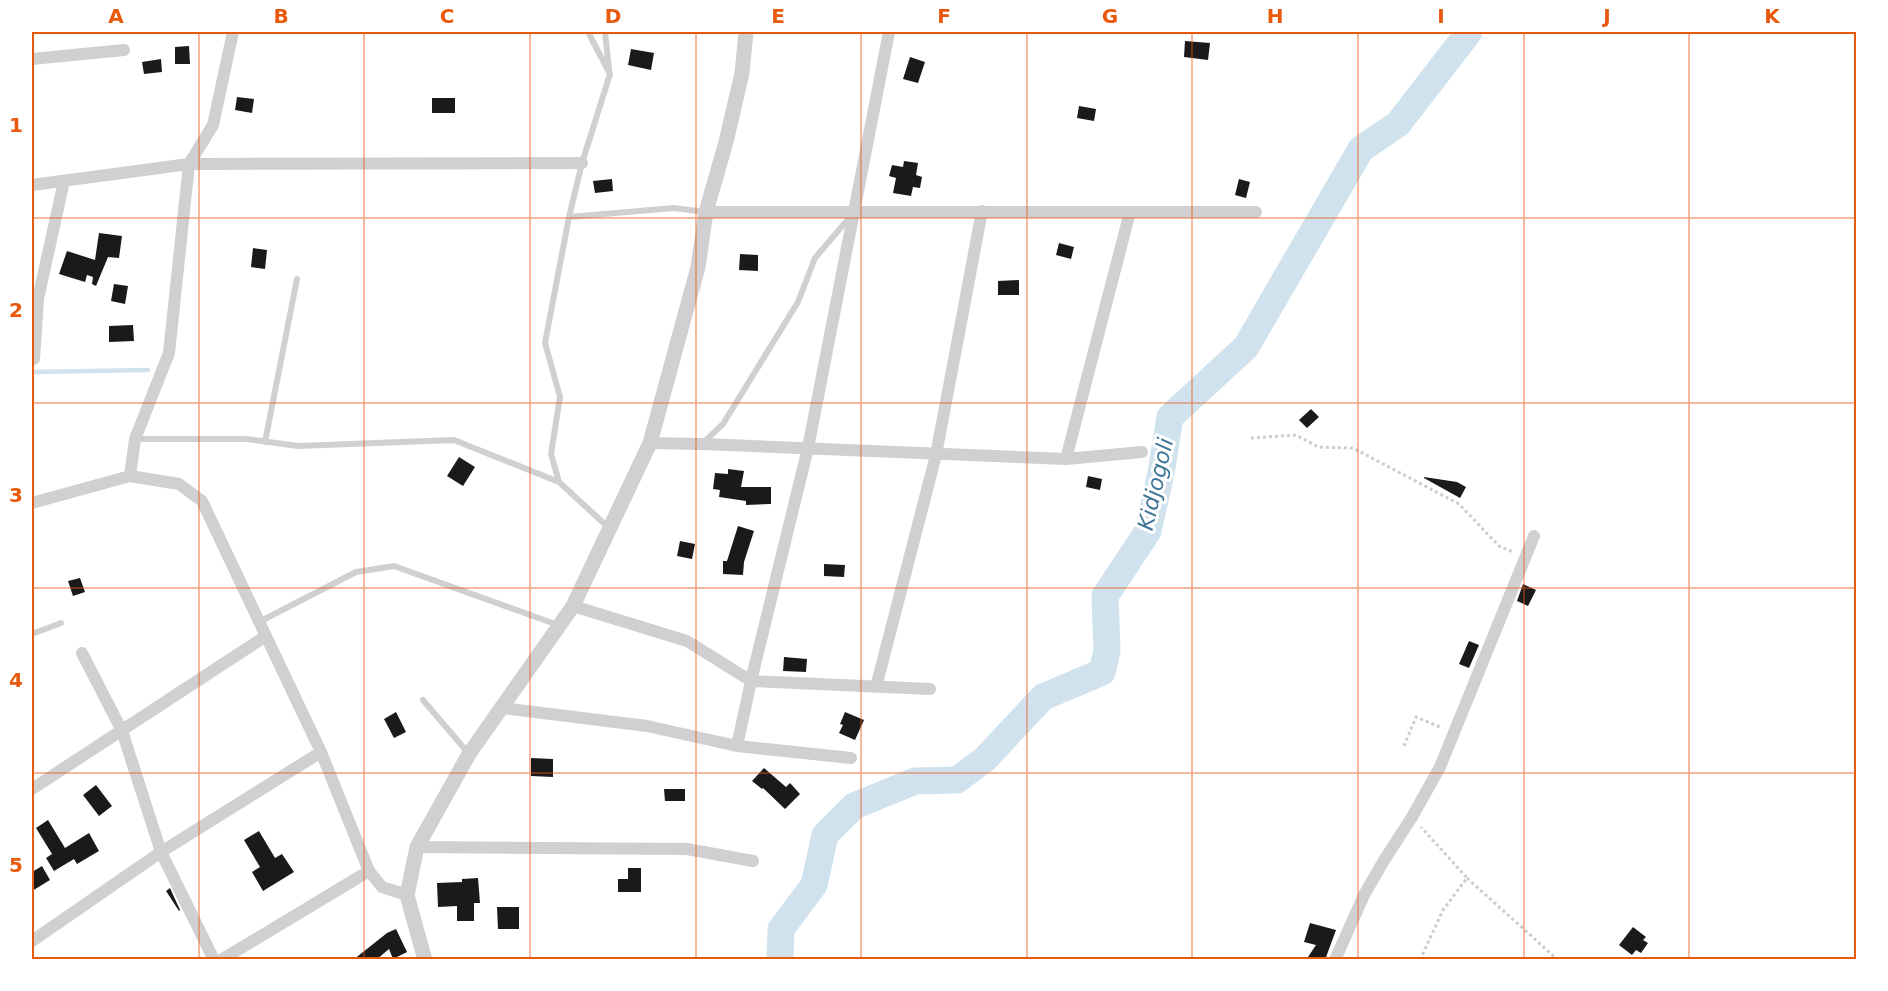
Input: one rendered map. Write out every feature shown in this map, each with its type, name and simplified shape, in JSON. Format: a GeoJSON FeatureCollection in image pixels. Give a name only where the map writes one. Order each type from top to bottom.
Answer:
{"type":"FeatureCollection","features":[{"type":"Feature","properties":{"kind":"street"},"geometry":{"type":"LineString","coordinates":[[130,476],[135,439],[169,352],[189,164],[213,125],[233,32]]}},
{"type":"Feature","properties":{"kind":"street"},"geometry":{"type":"LineString","coordinates":[[424,960],[407,895],[417,847],[470,754],[573,606],[650,443],[698,267],[706,212],[726,142],[742,73],[746,32]]}},
{"type":"Feature","properties":{"kind":"street"},"geometry":{"type":"LineString","coordinates":[[737,746],[808,448],[889,32]]}},
{"type":"Feature","properties":{"kind":"street"},"geometry":{"type":"LineString","coordinates":[[32,59],[124,50]]}},
{"type":"Feature","properties":{"kind":"street"},"geometry":{"type":"LineString","coordinates":[[32,185],[189,164],[582,163]]}},
{"type":"Feature","properties":{"kind":"street"},"geometry":{"type":"LineString","coordinates":[[34,359],[38,299],[64,182]]}},
{"type":"Feature","properties":{"kind":"street"},"geometry":{"type":"LineString","coordinates":[[876,687],[936,455],[982,211]]}},
{"type":"Feature","properties":{"kind":"street"},"geometry":{"type":"LineString","coordinates":[[706,212],[1256,212]]}},
{"type":"Feature","properties":{"kind":"street"},"geometry":{"type":"LineString","coordinates":[[1066,459],[1130,212]]}},
{"type":"Feature","properties":{"kind":"street"},"geometry":{"type":"LineString","coordinates":[[650,443],[1066,459],[1142,452]]}},
{"type":"Feature","properties":{"kind":"street"},"geometry":{"type":"LineString","coordinates":[[32,503],[130,476],[179,484],[202,501],[321,752],[369,871],[382,887],[407,895]]}},
{"type":"Feature","properties":{"kind":"street"},"geometry":{"type":"LineString","coordinates":[[1335,960],[1383,862],[1440,768],[1534,536]]}},
{"type":"Feature","properties":{"kind":"street"},"geometry":{"type":"LineString","coordinates":[[573,606],[687,641],[751,681],[930,688]]}},
{"type":"Feature","properties":{"kind":"street"},"geometry":{"type":"LineString","coordinates":[[32,789],[266,636]]}},
{"type":"Feature","properties":{"kind":"street"},"geometry":{"type":"LineString","coordinates":[[82,653],[122,731],[161,852],[214,960]]}},
{"type":"Feature","properties":{"kind":"street"},"geometry":{"type":"LineString","coordinates":[[502,708],[648,726],[737,746],[851,758]]}},
{"type":"Feature","properties":{"kind":"street"},"geometry":{"type":"LineString","coordinates":[[32,941],[161,852],[321,752]]}},
{"type":"Feature","properties":{"kind":"street"},"geometry":{"type":"LineString","coordinates":[[417,847],[687,849],[753,861]]}},
{"type":"Feature","properties":{"kind":"street"},"geometry":{"type":"LineString","coordinates":[[221,960],[369,871]]}},
{"type":"Feature","properties":{"kind":"lane"},"geometry":{"type":"LineString","coordinates":[[588,32],[610,74]]}},
{"type":"Feature","properties":{"kind":"lane"},"geometry":{"type":"LineString","coordinates":[[558,482],[551,454],[560,397],[545,343],[568,217],[610,74],[605,32]]}},
{"type":"Feature","properties":{"kind":"lane"},"geometry":{"type":"LineString","coordinates":[[568,217],[674,208],[706,212]]}},
{"type":"Feature","properties":{"kind":"lane"},"geometry":{"type":"LineString","coordinates":[[703,444],[723,424],[798,302],[815,258],[855,211]]}},
{"type":"Feature","properties":{"kind":"lane"},"geometry":{"type":"LineString","coordinates":[[265,442],[297,279]]}},
{"type":"Feature","properties":{"kind":"lane"},"geometry":{"type":"LineString","coordinates":[[135,439],[246,439],[298,446],[454,440],[558,482],[610,528]]}},
{"type":"Feature","properties":{"kind":"lane"},"geometry":{"type":"LineString","coordinates":[[258,622],[356,572],[394,566],[559,626]]}},
{"type":"Feature","properties":{"kind":"lane"},"geometry":{"type":"LineString","coordinates":[[32,634],[61,623]]}},
{"type":"Feature","properties":{"kind":"lane"},"geometry":{"type":"LineString","coordinates":[[423,700],[470,754]]}},
{"type":"Feature","properties":{"kind":"path"},"geometry":{"type":"LineString","coordinates":[[1251,438],[1296,435],[1318,447],[1353,448],[1459,504],[1498,546],[1526,558]]}},
{"type":"Feature","properties":{"kind":"path"},"geometry":{"type":"LineString","coordinates":[[1404,746],[1416,717],[1455,733]]}},
{"type":"Feature","properties":{"kind":"path"},"geometry":{"type":"LineString","coordinates":[[1412,817],[1467,878],[1558,960]]}},
{"type":"Feature","properties":{"kind":"path"},"geometry":{"type":"LineString","coordinates":[[1420,960],[1443,910],[1467,878]]}},
{"type":"Feature","properties":{"kind":"building"},"geometry":{"type":"Polygon","coordinates":[[[1185,41],[1210,43],[1208,60],[1184,57],[1185,41]]]}},
{"type":"Feature","properties":{"kind":"building"},"geometry":{"type":"Polygon","coordinates":[[[189,46],[190,64],[175,64],[175,47],[189,46]]]}},
{"type":"Feature","properties":{"kind":"building"},"geometry":{"type":"Polygon","coordinates":[[[631,49],[654,53],[651,70],[628,65],[631,49]]]}},
{"type":"Feature","properties":{"kind":"building"},"geometry":{"type":"Polygon","coordinates":[[[910,57],[925,62],[918,83],[903,79],[910,57]]]}},
{"type":"Feature","properties":{"kind":"building"},"geometry":{"type":"Polygon","coordinates":[[[161,59],[162,72],[144,74],[142,62],[161,59]]]}},
{"type":"Feature","properties":{"kind":"building"},"geometry":{"type":"Polygon","coordinates":[[[237,97],[254,99],[252,113],[235,110],[237,97]]]}},
{"type":"Feature","properties":{"kind":"building"},"geometry":{"type":"Polygon","coordinates":[[[432,98],[455,98],[455,113],[432,113],[432,98]]]}},
{"type":"Feature","properties":{"kind":"building"},"geometry":{"type":"Polygon","coordinates":[[[1079,106],[1096,109],[1094,121],[1077,118],[1079,106]]]}},
{"type":"Feature","properties":{"kind":"building"},"geometry":{"type":"Polygon","coordinates":[[[904,161],[918,163],[916,175],[922,177],[920,188],[913,187],[911,196],[893,193],[896,178],[889,176],[892,165],[903,167],[904,161]]]}},
{"type":"Feature","properties":{"kind":"building"},"geometry":{"type":"Polygon","coordinates":[[[612,179],[613,191],[595,193],[593,181],[612,179]]]}},
{"type":"Feature","properties":{"kind":"building"},"geometry":{"type":"Polygon","coordinates":[[[1239,179],[1250,182],[1246,198],[1235,195],[1239,179]]]}},
{"type":"Feature","properties":{"kind":"building"},"geometry":{"type":"Polygon","coordinates":[[[99,233],[122,236],[119,258],[108,257],[96,286],[92,284],[93,277],[87,275],[85,282],[59,274],[67,251],[95,260],[99,233]]]}},
{"type":"Feature","properties":{"kind":"building"},"geometry":{"type":"Polygon","coordinates":[[[1059,243],[1074,247],[1071,259],[1056,255],[1059,243]]]}},
{"type":"Feature","properties":{"kind":"building"},"geometry":{"type":"Polygon","coordinates":[[[253,248],[267,250],[265,269],[251,267],[253,248]]]}},
{"type":"Feature","properties":{"kind":"building"},"geometry":{"type":"Polygon","coordinates":[[[740,254],[758,255],[758,271],[739,270],[740,254]]]}},
{"type":"Feature","properties":{"kind":"building"},"geometry":{"type":"Polygon","coordinates":[[[1019,280],[1019,295],[998,295],[998,281],[1019,280]]]}},
{"type":"Feature","properties":{"kind":"building"},"geometry":{"type":"Polygon","coordinates":[[[114,284],[128,286],[125,304],[111,301],[114,284]]]}},
{"type":"Feature","properties":{"kind":"building"},"geometry":{"type":"Polygon","coordinates":[[[133,325],[134,341],[109,342],[109,326],[133,325]]]}},
{"type":"Feature","properties":{"kind":"building"},"geometry":{"type":"Polygon","coordinates":[[[1311,409],[1319,417],[1307,428],[1299,420],[1311,409]]]}},
{"type":"Feature","properties":{"kind":"building"},"geometry":{"type":"Polygon","coordinates":[[[459,457],[475,467],[463,486],[447,476],[459,457]]]}},
{"type":"Feature","properties":{"kind":"building"},"geometry":{"type":"Polygon","coordinates":[[[728,469],[744,471],[741,487],[771,487],[771,504],[746,505],[746,501],[719,497],[720,490],[713,489],[715,473],[728,474],[728,469]]]}},
{"type":"Feature","properties":{"kind":"building"},"geometry":{"type":"Polygon","coordinates":[[[1088,476],[1102,479],[1100,490],[1086,487],[1088,476]]]}},
{"type":"Feature","properties":{"kind":"building"},"geometry":{"type":"Polygon","coordinates":[[[1424,477],[1457,482],[1466,487],[1460,498],[1424,477]]]}},
{"type":"Feature","properties":{"kind":"building"},"geometry":{"type":"Polygon","coordinates":[[[738,526],[754,531],[744,562],[743,575],[723,574],[723,561],[727,561],[738,526]]]}},
{"type":"Feature","properties":{"kind":"building"},"geometry":{"type":"Polygon","coordinates":[[[680,541],[695,544],[692,559],[677,556],[680,541]]]}},
{"type":"Feature","properties":{"kind":"building"},"geometry":{"type":"Polygon","coordinates":[[[824,564],[845,565],[844,577],[824,576],[824,564]]]}},
{"type":"Feature","properties":{"kind":"building"},"geometry":{"type":"Polygon","coordinates":[[[80,578],[85,592],[73,596],[68,581],[80,578]]]}},
{"type":"Feature","properties":{"kind":"building"},"geometry":{"type":"Polygon","coordinates":[[[1523,584],[1536,590],[1528,606],[1517,601],[1523,584]]]}},
{"type":"Feature","properties":{"kind":"building"},"geometry":{"type":"Polygon","coordinates":[[[1469,641],[1479,645],[1469,668],[1459,664],[1469,641]]]}},
{"type":"Feature","properties":{"kind":"building"},"geometry":{"type":"Polygon","coordinates":[[[784,657],[807,659],[806,672],[783,671],[784,657]]]}},
{"type":"Feature","properties":{"kind":"building"},"geometry":{"type":"Polygon","coordinates":[[[396,712],[406,732],[394,738],[384,719],[396,712]]]}},
{"type":"Feature","properties":{"kind":"building"},"geometry":{"type":"Polygon","coordinates":[[[845,712],[864,720],[855,740],[839,733],[845,712]]]}},
{"type":"Feature","properties":{"kind":"building"},"geometry":{"type":"Polygon","coordinates":[[[531,758],[553,759],[553,777],[531,776],[531,758]]]}},
{"type":"Feature","properties":{"kind":"building"},"geometry":{"type":"Polygon","coordinates":[[[764,768],[786,787],[790,783],[800,794],[785,809],[752,781],[764,768]]]}},
{"type":"Feature","properties":{"kind":"building"},"geometry":{"type":"Polygon","coordinates":[[[96,785],[112,806],[99,816],[83,795],[96,785]]]}},
{"type":"Feature","properties":{"kind":"building"},"geometry":{"type":"Polygon","coordinates":[[[664,789],[685,789],[685,801],[665,801],[664,789]]]}},
{"type":"Feature","properties":{"kind":"building"},"geometry":{"type":"Polygon","coordinates":[[[48,820],[65,848],[89,833],[99,851],[77,864],[74,859],[54,871],[46,858],[52,854],[36,828],[48,820]]]}},
{"type":"Feature","properties":{"kind":"building"},"geometry":{"type":"Polygon","coordinates":[[[259,831],[275,858],[282,854],[294,872],[263,891],[252,872],[260,867],[244,840],[259,831]]]}},
{"type":"Feature","properties":{"kind":"building"},"geometry":{"type":"Polygon","coordinates":[[[42,866],[50,880],[32,891],[32,872],[42,866]]]}},
{"type":"Feature","properties":{"kind":"building"},"geometry":{"type":"Polygon","coordinates":[[[628,868],[641,868],[641,892],[618,892],[618,879],[628,879],[628,868]]]}},
{"type":"Feature","properties":{"kind":"building"},"geometry":{"type":"Polygon","coordinates":[[[478,878],[480,903],[474,903],[474,921],[457,921],[457,906],[438,907],[437,883],[462,882],[462,879],[478,878]]]}},
{"type":"Feature","properties":{"kind":"building"},"geometry":{"type":"Polygon","coordinates":[[[170,888],[180,910],[179,911],[166,891],[170,888]]]}},
{"type":"Feature","properties":{"kind":"building"},"geometry":{"type":"Polygon","coordinates":[[[497,907],[519,907],[519,929],[498,929],[497,907]]]}},
{"type":"Feature","properties":{"kind":"building"},"geometry":{"type":"Polygon","coordinates":[[[1310,923],[1336,930],[1325,960],[1306,960],[1316,945],[1304,942],[1310,923]]]}},
{"type":"Feature","properties":{"kind":"building"},"geometry":{"type":"Polygon","coordinates":[[[1633,927],[1646,937],[1643,940],[1648,943],[1641,953],[1636,950],[1632,955],[1619,945],[1633,927]]]}},
{"type":"Feature","properties":{"kind":"building"},"geometry":{"type":"Polygon","coordinates":[[[396,929],[407,952],[393,959],[389,949],[376,960],[353,960],[387,933],[396,929]]]}},
{"type":"Feature","properties":{"kind":"waterway","name":"Kidjogoli"},"geometry":{"type":"LineString","coordinates":[[780,960],[781,929],[814,885],[825,835],[854,806],[915,781],[957,780],[985,759],[1043,697],[1102,672],[1107,651],[1105,596],[1148,531],[1170,417],[1246,347],[1361,149],[1398,124],[1469,32]]}},
{"type":"Feature","properties":{"kind":"waterway"},"geometry":{"type":"LineString","coordinates":[[32,372],[148,370]]}}]}
